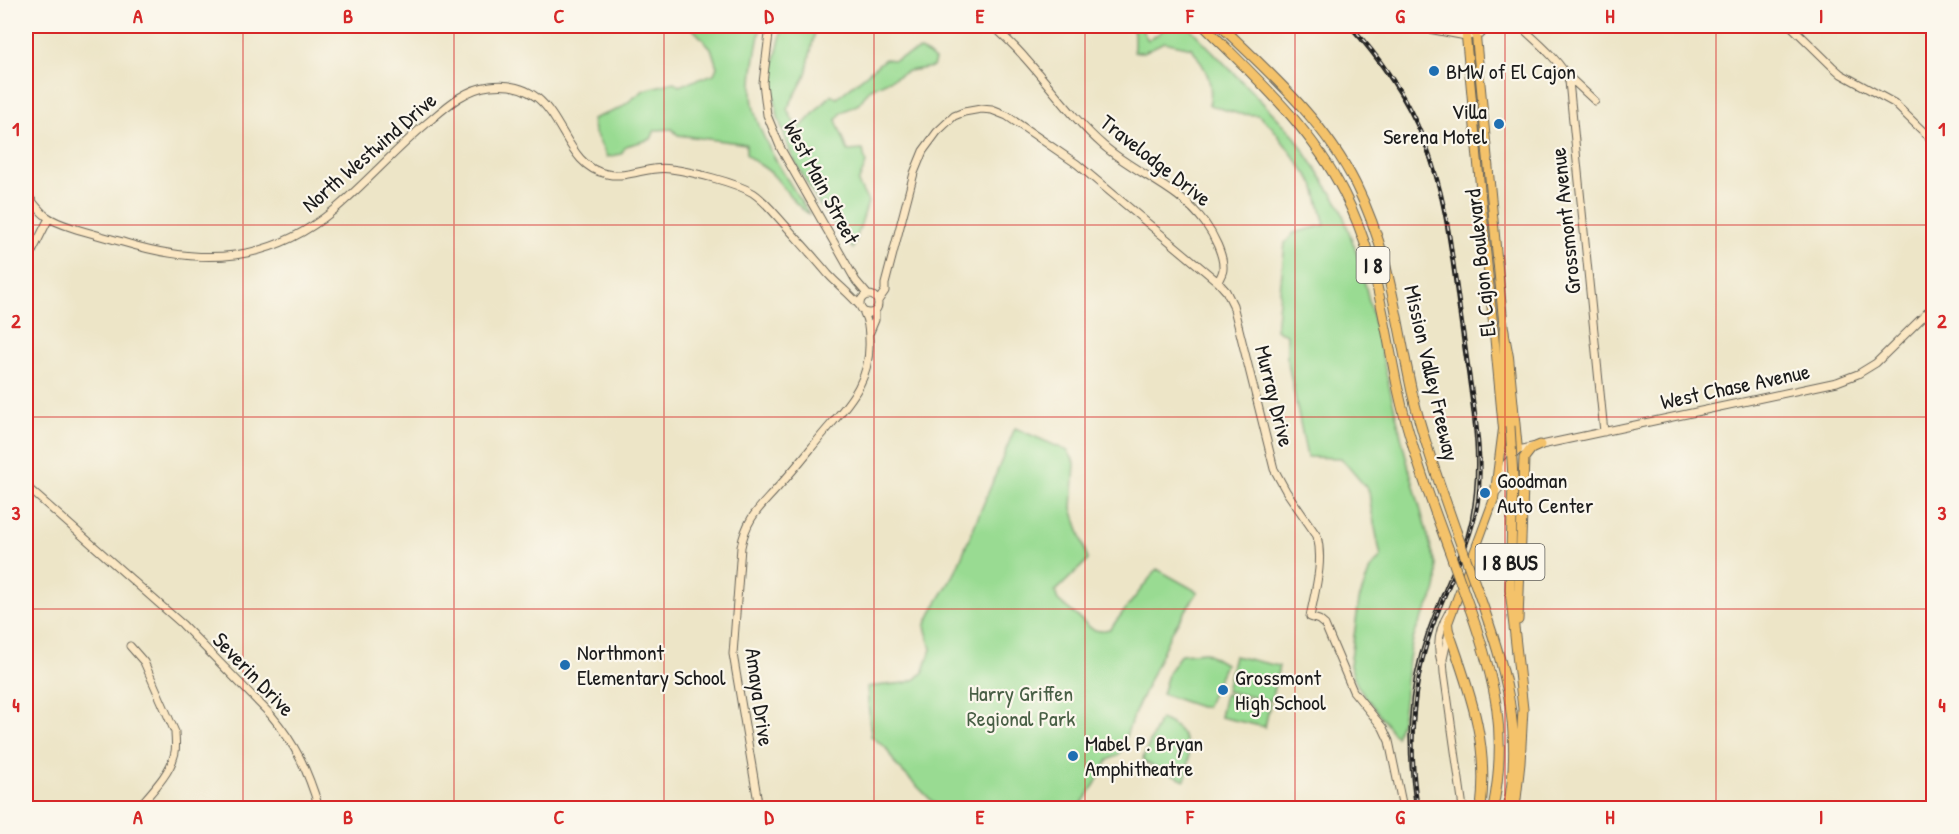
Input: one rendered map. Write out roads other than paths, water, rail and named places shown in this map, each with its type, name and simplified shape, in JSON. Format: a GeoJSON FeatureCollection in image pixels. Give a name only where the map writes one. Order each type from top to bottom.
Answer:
{"type":"FeatureCollection","features":[{"type":"Feature","properties":{"kind":"highway","name":"Mission Valley Freeway"},"geometry":{"type":"LineString","coordinates":[[1204,26],[1301,128],[1329,166],[1344,193],[1372,262],[1405,421],[1489,664],[1497,704],[1501,756],[1493,808]]}},
{"type":"Feature","properties":{"kind":"highway","name":"Mission Valley Freeway"},"geometry":{"type":"LineString","coordinates":[[1221,26],[1311,117],[1356,185],[1385,257],[1418,417],[1502,660],[1511,706],[1514,746],[1512,788],[1508,808]]}},
{"type":"Feature","properties":{"kind":"highway","name":"I 8 BUS"},"geometry":{"type":"LineString","coordinates":[[1504,330],[1506,428],[1517,480],[1510,581],[1521,691],[1522,725],[1515,808]]}},
{"type":"Feature","properties":{"kind":"highway"},"geometry":{"type":"LineString","coordinates":[[1517,480],[1524,458],[1531,449],[1540,445]]}},
{"type":"Feature","properties":{"kind":"highway"},"geometry":{"type":"LineString","coordinates":[[1517,480],[1518,450]]}},
{"type":"Feature","properties":{"kind":"highway","name":"I 8 BUS"},"geometry":{"type":"LineString","coordinates":[[1449,632],[1478,721],[1483,755],[1481,808]]}},
{"type":"Feature","properties":{"kind":"main road","name":"El Cajon Boulevard"},"geometry":{"type":"LineString","coordinates":[[1449,632],[1448,623],[1497,491],[1506,428],[1465,26]]}},
{"type":"Feature","properties":{"kind":"main road","name":"El Cajon Boulevard"},"geometry":{"type":"LineString","coordinates":[[1475,30],[1518,450]]}},
{"type":"Feature","properties":{"kind":"main road"},"geometry":{"type":"LineString","coordinates":[[1506,428],[1509,445],[1518,450]]}},
{"type":"Feature","properties":{"kind":"main road"},"geometry":{"type":"LineString","coordinates":[[1500,464],[1509,452],[1518,450]]}},
{"type":"Feature","properties":{"kind":"street","name":"West Main Street"},"geometry":{"type":"LineString","coordinates":[[770,26],[763,75],[767,115],[781,149],[856,281],[869,297]]}},
{"type":"Feature","properties":{"kind":"street","name":"Travelodge Drive"},"geometry":{"type":"LineString","coordinates":[[993,26],[1024,56],[1098,141],[1123,161],[1185,200],[1195,210],[1207,225],[1220,252],[1224,267],[1218,282]]}},
{"type":"Feature","properties":{"kind":"street"},"geometry":{"type":"LineString","coordinates":[[1413,26],[1466,36],[1475,30],[1481,34],[1488,26]]}},
{"type":"Feature","properties":{"kind":"street"},"geometry":{"type":"LineString","coordinates":[[1520,26],[1595,101]]}},
{"type":"Feature","properties":{"kind":"street"},"geometry":{"type":"LineString","coordinates":[[1791,26],[1841,74],[1894,103],[1934,142]]}},
{"type":"Feature","properties":{"kind":"street","name":"Grossmont Avenue"},"geometry":{"type":"LineString","coordinates":[[1567,75],[1604,432]]}},
{"type":"Feature","properties":{"kind":"street","name":"North Westwind Drive"},"geometry":{"type":"LineString","coordinates":[[26,193],[49,218],[150,250],[175,255],[228,256],[271,246],[313,225],[334,210],[454,101],[477,89],[493,86],[517,88],[539,100],[552,112],[579,157],[592,168],[607,175],[630,175],[668,168],[747,190],[766,204],[847,292]]}},
{"type":"Feature","properties":{"kind":"street","name":"Murray Drive"},"geometry":{"type":"LineString","coordinates":[[869,297],[885,291],[920,158],[936,132],[954,116],[981,109],[997,111],[1012,118],[1077,164],[1218,282],[1233,305],[1274,469],[1317,536],[1319,568],[1310,617],[1325,625],[1353,691],[1383,728],[1396,767],[1402,808]]}},
{"type":"Feature","properties":{"kind":"street"},"geometry":{"type":"LineString","coordinates":[[26,264],[49,218]]}},
{"type":"Feature","properties":{"kind":"street"},"geometry":{"type":"LineString","coordinates":[[847,292],[856,281]]}},
{"type":"Feature","properties":{"kind":"street"},"geometry":{"type":"LineString","coordinates":[[847,292],[869,297],[878,307],[869,334]]}},
{"type":"Feature","properties":{"kind":"street"},"geometry":{"type":"LineString","coordinates":[[847,292],[862,309],[868,321],[869,334]]}},
{"type":"Feature","properties":{"kind":"street"},"geometry":{"type":"LineString","coordinates":[[862,309],[869,297]]}},
{"type":"Feature","properties":{"kind":"street","name":"West Chase Avenue"},"geometry":{"type":"LineString","coordinates":[[1518,450],[1837,382],[1858,374],[1876,363],[1934,306]]}},
{"type":"Feature","properties":{"kind":"street"},"geometry":{"type":"LineString","coordinates":[[862,309],[872,314],[875,312]]}},
{"type":"Feature","properties":{"kind":"street","name":"Amaya Drive"},"geometry":{"type":"LineString","coordinates":[[759,808],[733,654],[741,547],[749,519],[854,397],[864,377],[869,358],[869,334]]}},
{"type":"Feature","properties":{"kind":"street","name":"El Cajon Boulevard"},"geometry":{"type":"LineString","coordinates":[[1497,491],[1502,486],[1506,464],[1518,450]]}},
{"type":"Feature","properties":{"kind":"street","name":"Severin Drive"},"geometry":{"type":"LineString","coordinates":[[26,486],[191,634],[284,732],[301,758],[319,808]]}},
{"type":"Feature","properties":{"kind":"street","name":"El Cajon Boulevard"},"geometry":{"type":"LineString","coordinates":[[1444,673],[1440,657],[1440,638],[1444,621],[1454,607]]}},
{"type":"Feature","properties":{"kind":"street","name":"El Cajon Boulevard"},"geometry":{"type":"LineString","coordinates":[[1449,632],[1443,659],[1444,673],[1463,808]]}},
{"type":"Feature","properties":{"kind":"street"},"geometry":{"type":"LineString","coordinates":[[130,646],[145,665],[175,732],[176,748],[171,764],[138,808]]}},
{"type":"Feature","properties":{"kind":"tram line"},"geometry":{"type":"LineString","coordinates":[[1348,26],[1380,65],[1399,93],[1415,123],[1430,161],[1447,231],[1474,432],[1475,484],[1466,537],[1430,623],[1419,656],[1411,699],[1409,742],[1415,808]]}},
{"type":"Feature","properties":{"kind":"railway"},"geometry":{"type":"LineString","coordinates":[[1351,26],[1389,74],[1404,99],[1428,151],[1437,179],[1450,239],[1478,440],[1480,470],[1475,515],[1466,544],[1429,636],[1417,684],[1413,758],[1418,808]]}},
{"type":"Feature","properties":{"kind":"place","name":"BMW of El Cajon"},"geometry":{"type":"Point","coordinates":[1434,71]}},
{"type":"Feature","properties":{"kind":"place","name":"Villa Serena Motel"},"geometry":{"type":"Point","coordinates":[1499,124]}},
{"type":"Feature","properties":{"kind":"place","name":"Goodman Auto Center"},"geometry":{"type":"Point","coordinates":[1485,493]}},
{"type":"Feature","properties":{"kind":"place","name":"Northmont Elementary School"},"geometry":{"type":"Point","coordinates":[565,665]}},
{"type":"Feature","properties":{"kind":"place","name":"Grossmont High School"},"geometry":{"type":"Point","coordinates":[1223,690]}},
{"type":"Feature","properties":{"kind":"place","name":"Mabel P. Bryan Amphitheatre"},"geometry":{"type":"Point","coordinates":[1073,756]}},
{"type":"Feature","properties":{"kind":"park label","name":"Harry Griffen Regional Park"},"geometry":{"type":"Point","coordinates":[1021,706]}}]}
